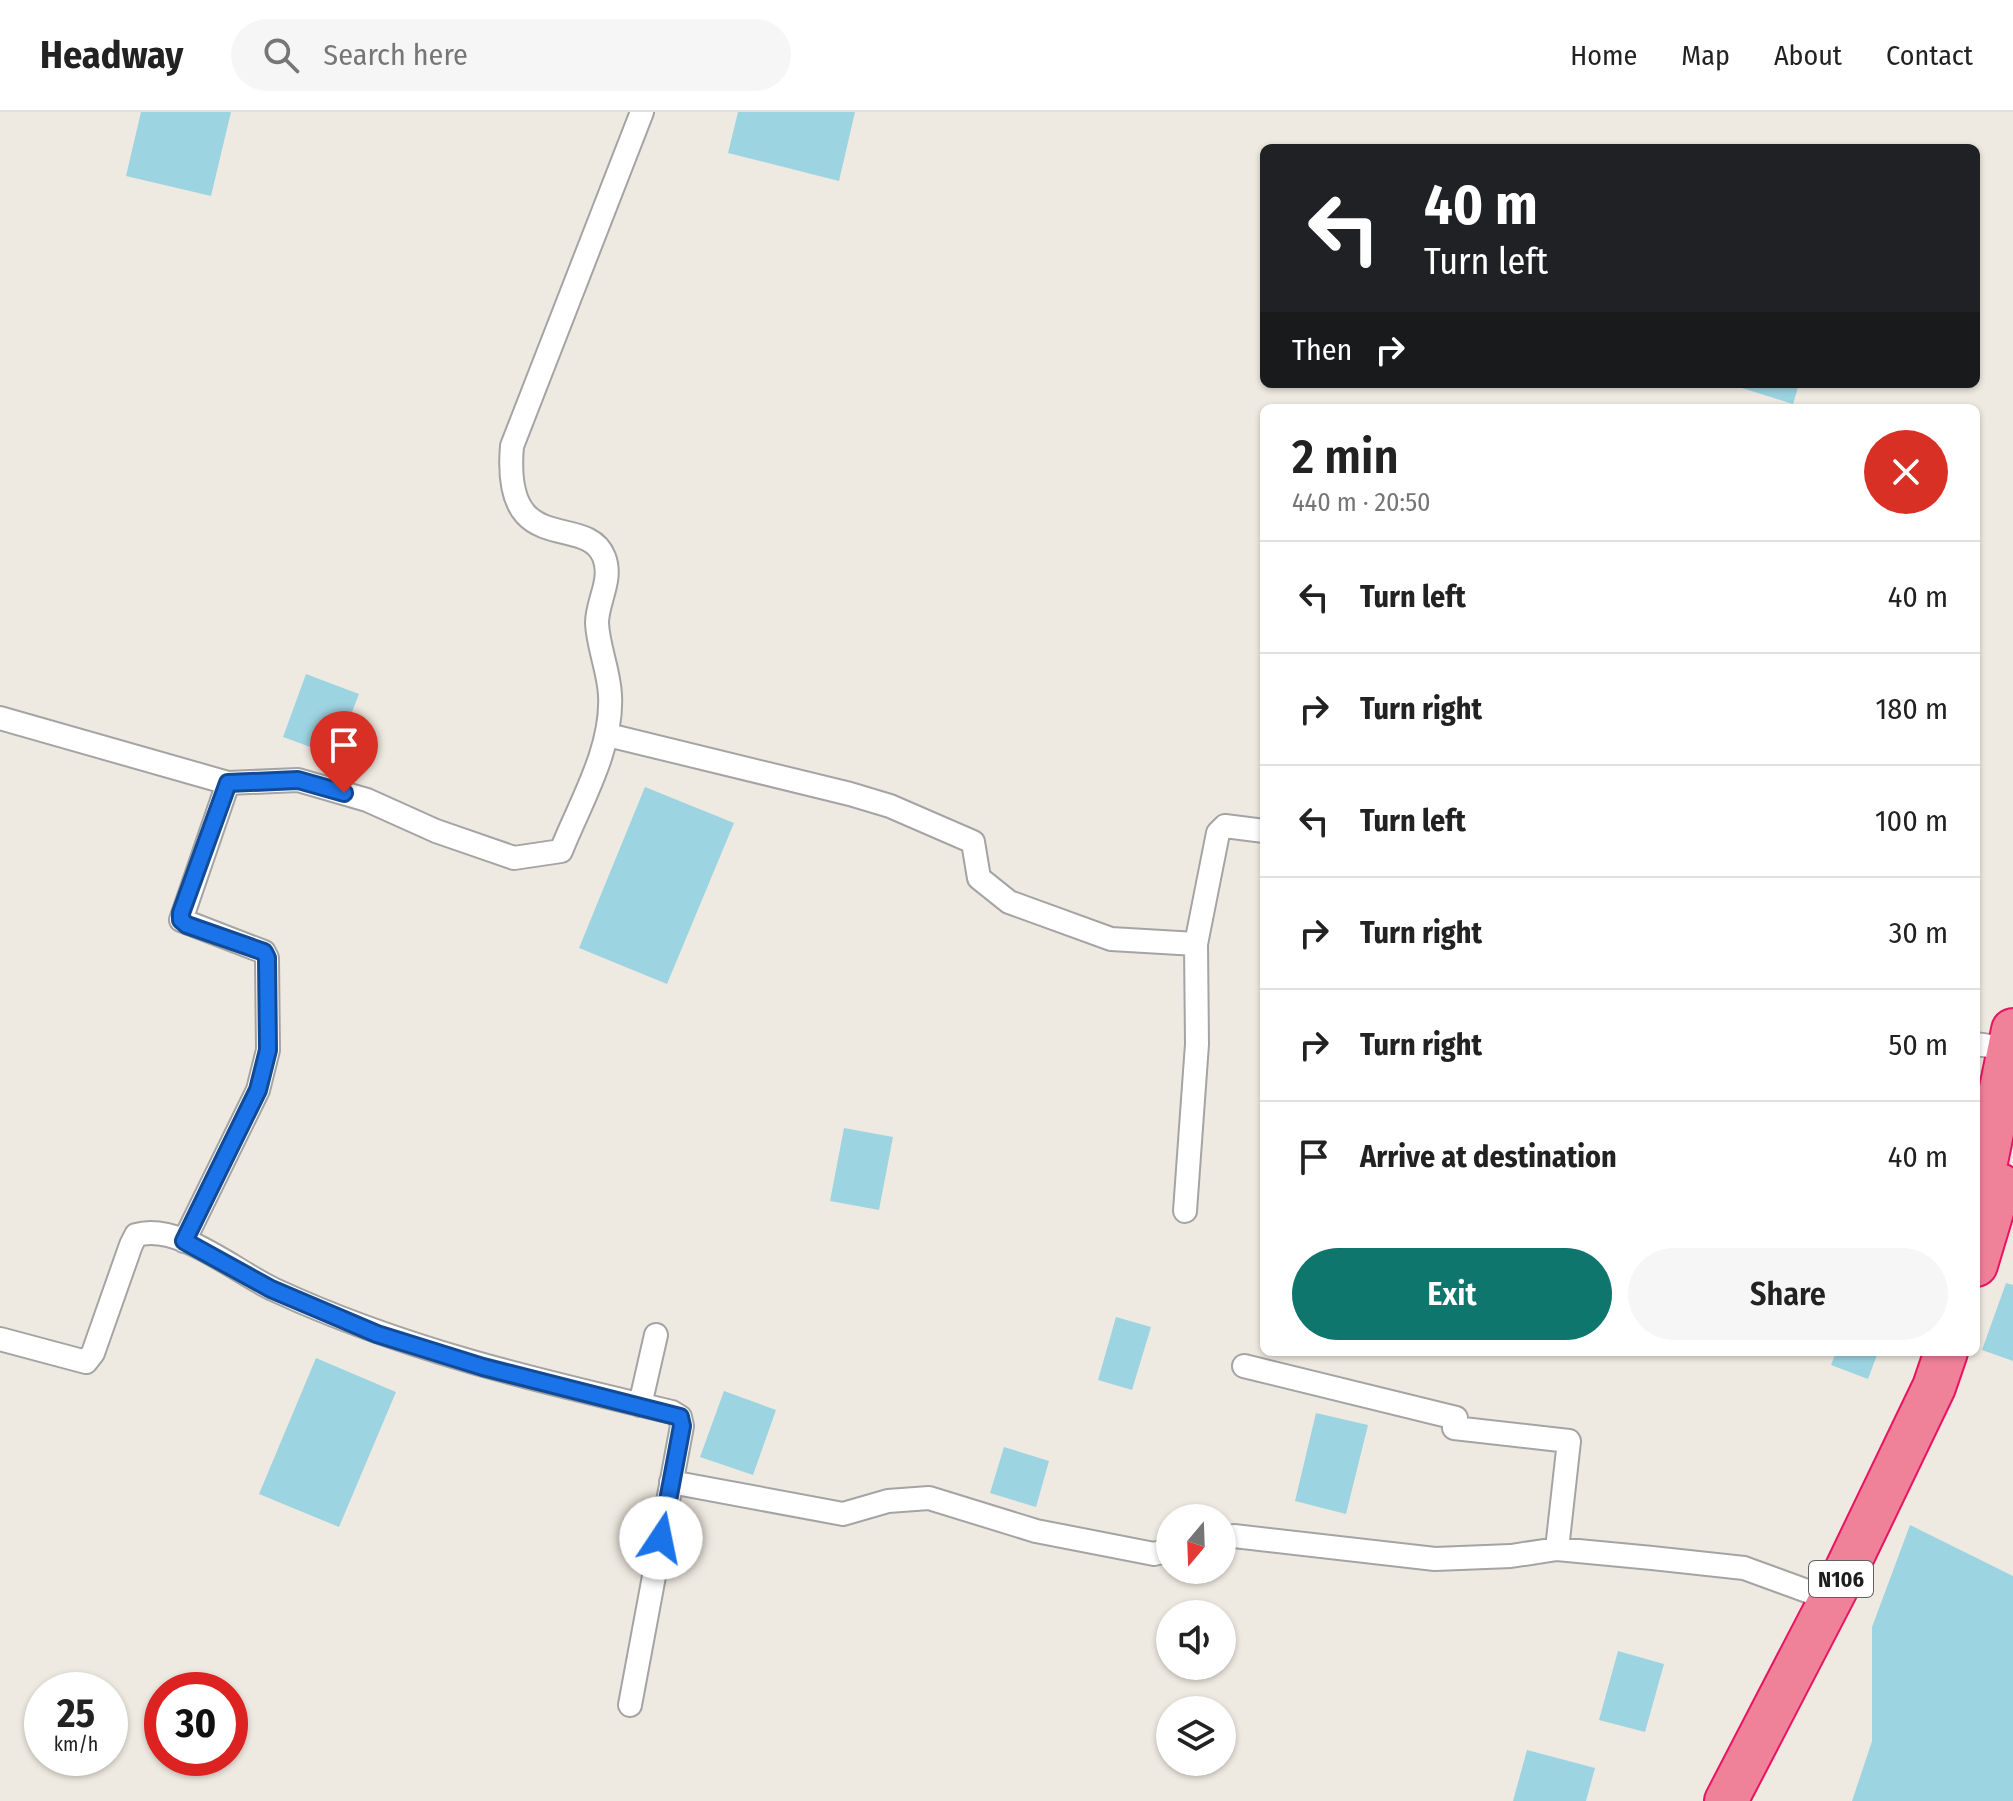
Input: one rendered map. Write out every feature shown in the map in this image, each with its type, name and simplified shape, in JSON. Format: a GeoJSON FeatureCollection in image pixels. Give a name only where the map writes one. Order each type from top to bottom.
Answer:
{"type":"FeatureCollection","features":[{"type":"Feature","properties":{"kind":"highway"},"geometry":{"type":"LineString","coordinates":[[1980,1183],[2000,1041]]}},
{"type":"Feature","properties":{"kind":"highway"},"geometry":{"type":"LineString","coordinates":[[1980,1254],[2013,1125]]}},
{"type":"Feature","properties":{"kind":"highway","name":"N106"},"geometry":{"type":"LineString","coordinates":[[1726,1801],[1820,1595],[1923,1356]]}},
{"type":"Feature","properties":{"kind":"highway","name":"N106"},"geometry":{"type":"LineString","coordinates":[[1705,1801],[1928,1401],[1945,1356]]}},
{"type":"Feature","properties":{"kind":"street"},"geometry":{"type":"LineString","coordinates":[[0,718],[228,783],[298,780],[367,800],[436,831],[514,858],[561,851],[608,735],[610,695],[597,626],[607,581],[604,556],[588,540],[534,523],[521,510],[510,469],[512,446],[642,112]]}},
{"type":"Feature","properties":{"kind":"street"},"geometry":{"type":"LineString","coordinates":[[608,735],[890,806],[973,842],[979,878],[1009,902],[1111,939],[1196,944]]}},
{"type":"Feature","properties":{"kind":"street"},"geometry":{"type":"LineString","coordinates":[[184,1241],[258,1090],[268,1050],[267,958],[264,952],[181,920],[228,783]]}},
{"type":"Feature","properties":{"kind":"street"},"geometry":{"type":"LineString","coordinates":[[1185,1211],[1197,1044],[1196,944],[1218,833],[1225,826],[1237,825],[1260,830]]}},
{"type":"Feature","properties":{"kind":"street"},"geometry":{"type":"LineString","coordinates":[[0,1339],[86,1362],[93,1353],[136,1235],[146,1232],[184,1241],[271,1289],[377,1334],[470,1363],[680,1417],[630,1705]]}},
{"type":"Feature","properties":{"kind":"street"},"geometry":{"type":"LineString","coordinates":[[640,1405],[656,1335]]}},
{"type":"Feature","properties":{"kind":"street"},"geometry":{"type":"LineString","coordinates":[[1244,1366],[1456,1418],[1454,1428],[1569,1441],[1557,1549]]}},
{"type":"Feature","properties":{"kind":"street"},"geometry":{"type":"LineString","coordinates":[[671,1482],[843,1514],[888,1501],[929,1498],[1036,1531],[1156,1554]]}},
{"type":"Feature","properties":{"kind":"street"},"geometry":{"type":"LineString","coordinates":[[1236,1536],[1314,1542],[1435,1559],[1511,1556],[1557,1549],[1744,1568],[1820,1595]]}},
{"type":"Feature","properties":{"kind":"water"},"geometry":{"type":"Polygon","coordinates":[[[141,112],[231,112],[211,196],[126,176],[141,112]]]}},
{"type":"Feature","properties":{"kind":"water"},"geometry":{"type":"Polygon","coordinates":[[[738,112],[855,112],[839,181],[728,153],[738,112]]]}},
{"type":"Feature","properties":{"kind":"water"},"geometry":{"type":"Polygon","coordinates":[[[1742,388],[1798,388],[1793,404],[1742,388]]]}},
{"type":"Feature","properties":{"kind":"water"},"geometry":{"type":"Polygon","coordinates":[[[306,674],[359,694],[335,756],[283,737],[306,674]]]}},
{"type":"Feature","properties":{"kind":"water"},"geometry":{"type":"Polygon","coordinates":[[[645,787],[734,823],[667,984],[579,948],[645,787]]]}},
{"type":"Feature","properties":{"kind":"water"},"geometry":{"type":"Polygon","coordinates":[[[844,1128],[893,1137],[879,1210],[830,1201],[844,1128]]]}},
{"type":"Feature","properties":{"kind":"water"},"geometry":{"type":"Polygon","coordinates":[[[2006,1283],[2013,1285],[2013,1361],[1982,1350],[2006,1283]]]}},
{"type":"Feature","properties":{"kind":"water"},"geometry":{"type":"Polygon","coordinates":[[[1116,1317],[1151,1327],[1132,1390],[1098,1380],[1116,1317]]]}},
{"type":"Feature","properties":{"kind":"water"},"geometry":{"type":"Polygon","coordinates":[[[1834,1356],[1877,1356],[1868,1379],[1831,1365],[1834,1356]]]}},
{"type":"Feature","properties":{"kind":"water"},"geometry":{"type":"Polygon","coordinates":[[[316,1358],[396,1392],[339,1527],[259,1494],[316,1358]]]}},
{"type":"Feature","properties":{"kind":"water"},"geometry":{"type":"Polygon","coordinates":[[[724,1391],[776,1410],[753,1475],[700,1457],[724,1391]]]}},
{"type":"Feature","properties":{"kind":"water"},"geometry":{"type":"Polygon","coordinates":[[[1316,1413],[1368,1425],[1346,1514],[1295,1501],[1316,1413]]]}},
{"type":"Feature","properties":{"kind":"water"},"geometry":{"type":"Polygon","coordinates":[[[1004,1447],[1049,1461],[1036,1507],[990,1493],[1004,1447]]]}},
{"type":"Feature","properties":{"kind":"water"},"geometry":{"type":"Polygon","coordinates":[[[1910,1525],[2013,1576],[2013,1801],[1852,1801],[1872,1741],[1872,1627],[1910,1525]]]}},
{"type":"Feature","properties":{"kind":"water"},"geometry":{"type":"Polygon","coordinates":[[[1618,1651],[1664,1664],[1645,1732],[1599,1720],[1618,1651]]]}},
{"type":"Feature","properties":{"kind":"water"},"geometry":{"type":"Polygon","coordinates":[[[1527,1750],[1595,1768],[1586,1801],[1513,1801],[1527,1750]]]}},
{"type":"Feature","properties":{"kind":"route"},"geometry":{"type":"LineString","coordinates":[[344,793],[298,780],[228,783],[181,913],[181,920],[187,925],[264,952],[267,958],[268,1050],[258,1090],[184,1241],[224,1260],[271,1289],[377,1334],[509,1374],[672,1412],[680,1417],[682,1426],[661,1538]]}}]}
